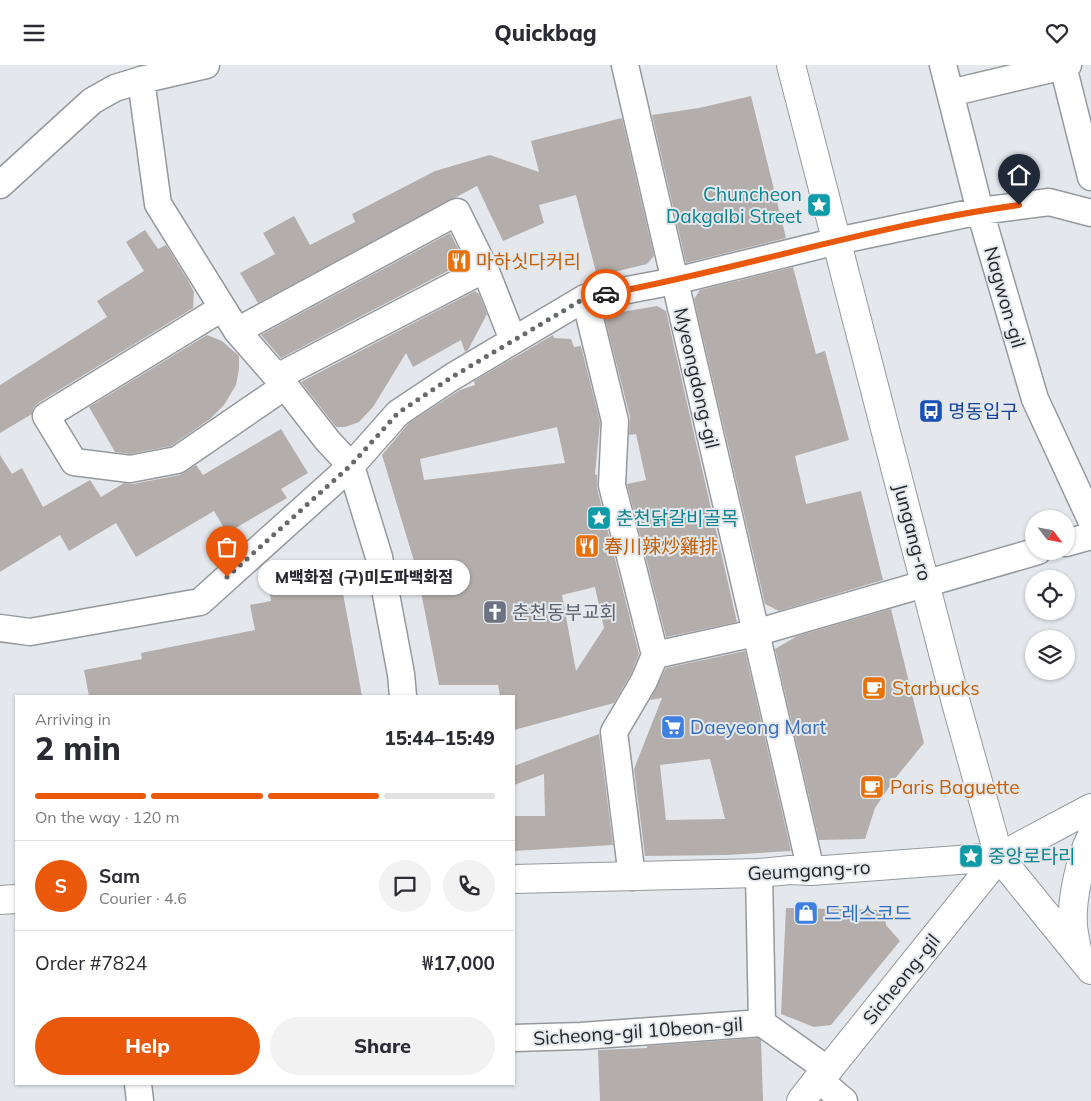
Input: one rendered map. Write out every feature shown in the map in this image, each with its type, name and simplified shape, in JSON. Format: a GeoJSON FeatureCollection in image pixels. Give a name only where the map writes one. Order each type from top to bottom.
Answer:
{"type":"FeatureCollection","features":[{"type":"Feature","properties":{"kind":"street"},"geometry":{"type":"LineString","coordinates":[[0,185],[92,101],[115,88],[206,65]]}},
{"type":"Feature","properties":{"kind":"street","name":"Myeongdong-gil"},"geometry":{"type":"LineString","coordinates":[[624,65],[811,871]]}},
{"type":"Feature","properties":{"kind":"street","name":"Jungang-ro"},"geometry":{"type":"LineString","coordinates":[[791,65],[927,584],[956,703],[999,857],[1085,962]]}},
{"type":"Feature","properties":{"kind":"street","name":"Nagwon-gil"},"geometry":{"type":"LineString","coordinates":[[943,65],[980,211],[1035,399],[1091,520]]}},
{"type":"Feature","properties":{"kind":"street"},"geometry":{"type":"LineString","coordinates":[[950,93],[1065,66],[1091,177]]}},
{"type":"Feature","properties":{"kind":"street"},"geometry":{"type":"LineString","coordinates":[[141,80],[158,205],[237,331],[281,381],[327,440],[351,465],[379,557],[401,675],[403,695]]}},
{"type":"Feature","properties":{"kind":"street"},"geometry":{"type":"LineString","coordinates":[[0,629],[30,632],[200,602],[351,465],[398,413],[452,377],[585,298],[675,281],[837,241],[980,211],[1049,202],[1091,213]]}},
{"type":"Feature","properties":{"kind":"street"},"geometry":{"type":"LineString","coordinates":[[237,331],[457,212],[485,269],[513,340]]}},
{"type":"Feature","properties":{"kind":"street"},"geometry":{"type":"LineString","coordinates":[[222,308],[46,416],[74,463],[130,469],[177,460],[281,381],[485,269]]}},
{"type":"Feature","properties":{"kind":"street"},"geometry":{"type":"LineString","coordinates":[[585,298],[615,421],[612,485],[655,655],[644,681],[614,732],[632,877]]}},
{"type":"Feature","properties":{"kind":"street"},"geometry":{"type":"LineString","coordinates":[[1075,540],[1091,535]]}},
{"type":"Feature","properties":{"kind":"street"},"geometry":{"type":"LineString","coordinates":[[655,655],[755,633],[1025,555]]}},
{"type":"Feature","properties":{"kind":"street","name":"Geumgang-ro"},"geometry":{"type":"LineString","coordinates":[[515,879],[759,873],[790,870],[811,871],[999,857],[1091,808]]}},
{"type":"Feature","properties":{"kind":"street"},"geometry":{"type":"LineString","coordinates":[[1085,962],[1073,925],[1074,903],[1083,854],[1091,837]]}},
{"type":"Feature","properties":{"kind":"street","name":"Sicheong-gil"},"geometry":{"type":"LineString","coordinates":[[801,1101],[999,857]]}},
{"type":"Feature","properties":{"kind":"street","name":"Sicheong-gil 10beon-gil"},"geometry":{"type":"LineString","coordinates":[[759,873],[762,1023]]}},
{"type":"Feature","properties":{"kind":"street"},"geometry":{"type":"LineString","coordinates":[[0,900],[15,899]]}},
{"type":"Feature","properties":{"kind":"street","name":"Sicheong-gil 10beon-gil"},"geometry":{"type":"LineString","coordinates":[[515,1038],[581,1036],[762,1023],[823,1074],[844,1101]]}},
{"type":"Feature","properties":{"kind":"street"},"geometry":{"type":"LineString","coordinates":[[138,1085],[140,1101]]}},
{"type":"Feature","properties":{"kind":"building"},"geometry":{"type":"Polygon","coordinates":[[[751,96],[786,238],[686,263],[652,115],[699,108],[751,96]]]}},
{"type":"Feature","properties":{"kind":"building"},"geometry":{"type":"Polygon","coordinates":[[[622,118],[654,256],[647,264],[597,276],[576,195],[539,205],[544,223],[503,241],[477,186],[258,303],[240,273],[275,254],[263,233],[294,216],[310,245],[355,222],[352,214],[435,171],[490,155],[539,172],[531,141],[622,118]]]}},
{"type":"Feature","properties":{"kind":"building"},"geometry":{"type":"Polygon","coordinates":[[[145,230],[158,249],[166,245],[187,279],[194,292],[193,308],[38,403],[33,408],[32,414],[0,433],[0,385],[107,317],[97,301],[144,271],[126,242],[145,230]]]}},
{"type":"Feature","properties":{"kind":"building"},"geometry":{"type":"Polygon","coordinates":[[[450,233],[465,262],[281,358],[261,335],[450,233]]]}},
{"type":"Feature","properties":{"kind":"building"},"geometry":{"type":"Polygon","coordinates":[[[793,267],[816,354],[825,351],[849,440],[795,456],[806,504],[861,491],[883,580],[779,611],[765,604],[694,299],[700,290],[793,267]]]}},
{"type":"Feature","properties":{"kind":"building"},"geometry":{"type":"Polygon","coordinates":[[[475,291],[479,294],[487,314],[468,350],[465,352],[461,340],[413,367],[406,353],[373,407],[359,422],[345,427],[336,427],[301,382],[475,291]]]}},
{"type":"Feature","properties":{"kind":"building"},"geometry":{"type":"Polygon","coordinates":[[[657,306],[666,311],[737,622],[666,637],[627,484],[646,480],[636,434],[629,435],[630,417],[604,315],[657,306]]]}},
{"type":"Feature","properties":{"kind":"building"},"geometry":{"type":"Polygon","coordinates":[[[207,335],[222,341],[239,356],[236,385],[224,405],[210,419],[171,446],[130,454],[115,452],[89,407],[207,335]]]}},
{"type":"Feature","properties":{"kind":"building"},"geometry":{"type":"Polygon","coordinates":[[[553,335],[554,338],[571,339],[574,347],[581,346],[600,422],[595,474],[597,475],[597,488],[639,654],[631,674],[614,703],[515,730],[515,695],[500,695],[498,685],[439,685],[417,571],[382,455],[409,423],[460,390],[475,385],[474,381],[553,335]],[[557,427],[420,459],[424,480],[565,463],[557,427]],[[595,587],[562,595],[576,671],[604,628],[595,587]]]}},
{"type":"Feature","properties":{"kind":"building"},"geometry":{"type":"Polygon","coordinates":[[[281,429],[308,473],[281,489],[287,498],[227,533],[214,511],[136,557],[116,523],[69,551],[60,535],[0,572],[0,455],[12,474],[22,468],[43,507],[90,480],[101,497],[124,483],[133,484],[180,475],[196,465],[203,475],[281,429]]]}},
{"type":"Feature","properties":{"kind":"building"},"geometry":{"type":"Polygon","coordinates":[[[315,568],[331,575],[342,588],[362,695],[89,695],[84,670],[142,659],[141,653],[255,630],[250,605],[271,601],[267,577],[315,568]]]}},
{"type":"Feature","properties":{"kind":"building"},"geometry":{"type":"Polygon","coordinates":[[[891,609],[924,743],[893,781],[875,808],[865,839],[819,840],[775,649],[797,636],[891,609]]]}},
{"type":"Feature","properties":{"kind":"building"},"geometry":{"type":"Polygon","coordinates":[[[745,651],[791,851],[727,855],[645,856],[634,769],[662,698],[650,700],[666,668],[745,651]],[[710,759],[660,765],[666,820],[725,819],[710,759]]]}},
{"type":"Feature","properties":{"kind":"building"},"geometry":{"type":"Polygon","coordinates":[[[599,734],[613,845],[515,851],[515,816],[545,816],[544,774],[515,785],[515,766],[599,734]]]}},
{"type":"Feature","properties":{"kind":"building"},"geometry":{"type":"Polygon","coordinates":[[[786,908],[885,910],[886,925],[900,941],[831,1025],[814,1027],[781,1014],[786,908]]]}},
{"type":"Feature","properties":{"kind":"building"},"geometry":{"type":"Polygon","coordinates":[[[758,1038],[761,1040],[763,1101],[600,1101],[598,1050],[647,1048],[647,1046],[758,1038]]]}},
{"type":"Feature","properties":{"kind":"way so far"},"geometry":{"type":"LineString","coordinates":[[227,577],[351,465],[398,413],[452,377],[585,298],[606,294]]}},
{"type":"Feature","properties":{"kind":"place","name":"Chuncheon Dakgalbi Street"},"geometry":{"type":"Point","coordinates":[819,205]}},
{"type":"Feature","properties":{"kind":"place","name":"마하싯다커리"},"geometry":{"type":"Point","coordinates":[459,261]}},
{"type":"Feature","properties":{"kind":"place","name":"명동입구"},"geometry":{"type":"Point","coordinates":[931,411]}},
{"type":"Feature","properties":{"kind":"place","name":"춘천닭갈비골목"},"geometry":{"type":"Point","coordinates":[599,518]}},
{"type":"Feature","properties":{"kind":"place","name":"春川辣炒雞排"},"geometry":{"type":"Point","coordinates":[587,546]}},
{"type":"Feature","properties":{"kind":"place","name":"M백화점 (구)미도파백화점"},"geometry":{"type":"Point","coordinates":[227,577]}},
{"type":"Feature","properties":{"kind":"place","name":"춘천동부교회"},"geometry":{"type":"Point","coordinates":[495,612]}},
{"type":"Feature","properties":{"kind":"place","name":"Starbucks"},"geometry":{"type":"Point","coordinates":[874,688]}},
{"type":"Feature","properties":{"kind":"place","name":"Daeyeong Mart"},"geometry":{"type":"Point","coordinates":[673,727]}},
{"type":"Feature","properties":{"kind":"place","name":"Paris Baguette"},"geometry":{"type":"Point","coordinates":[872,787]}},
{"type":"Feature","properties":{"kind":"place","name":"중앙로타리"},"geometry":{"type":"Point","coordinates":[971,856]}},
{"type":"Feature","properties":{"kind":"place","name":"드레스코드"},"geometry":{"type":"Point","coordinates":[806,913]}},
{"type":"Feature","properties":{"kind":"route"},"geometry":{"type":"LineString","coordinates":[[606,294],[675,281],[837,241],[980,211],[1019,205]]}}]}
